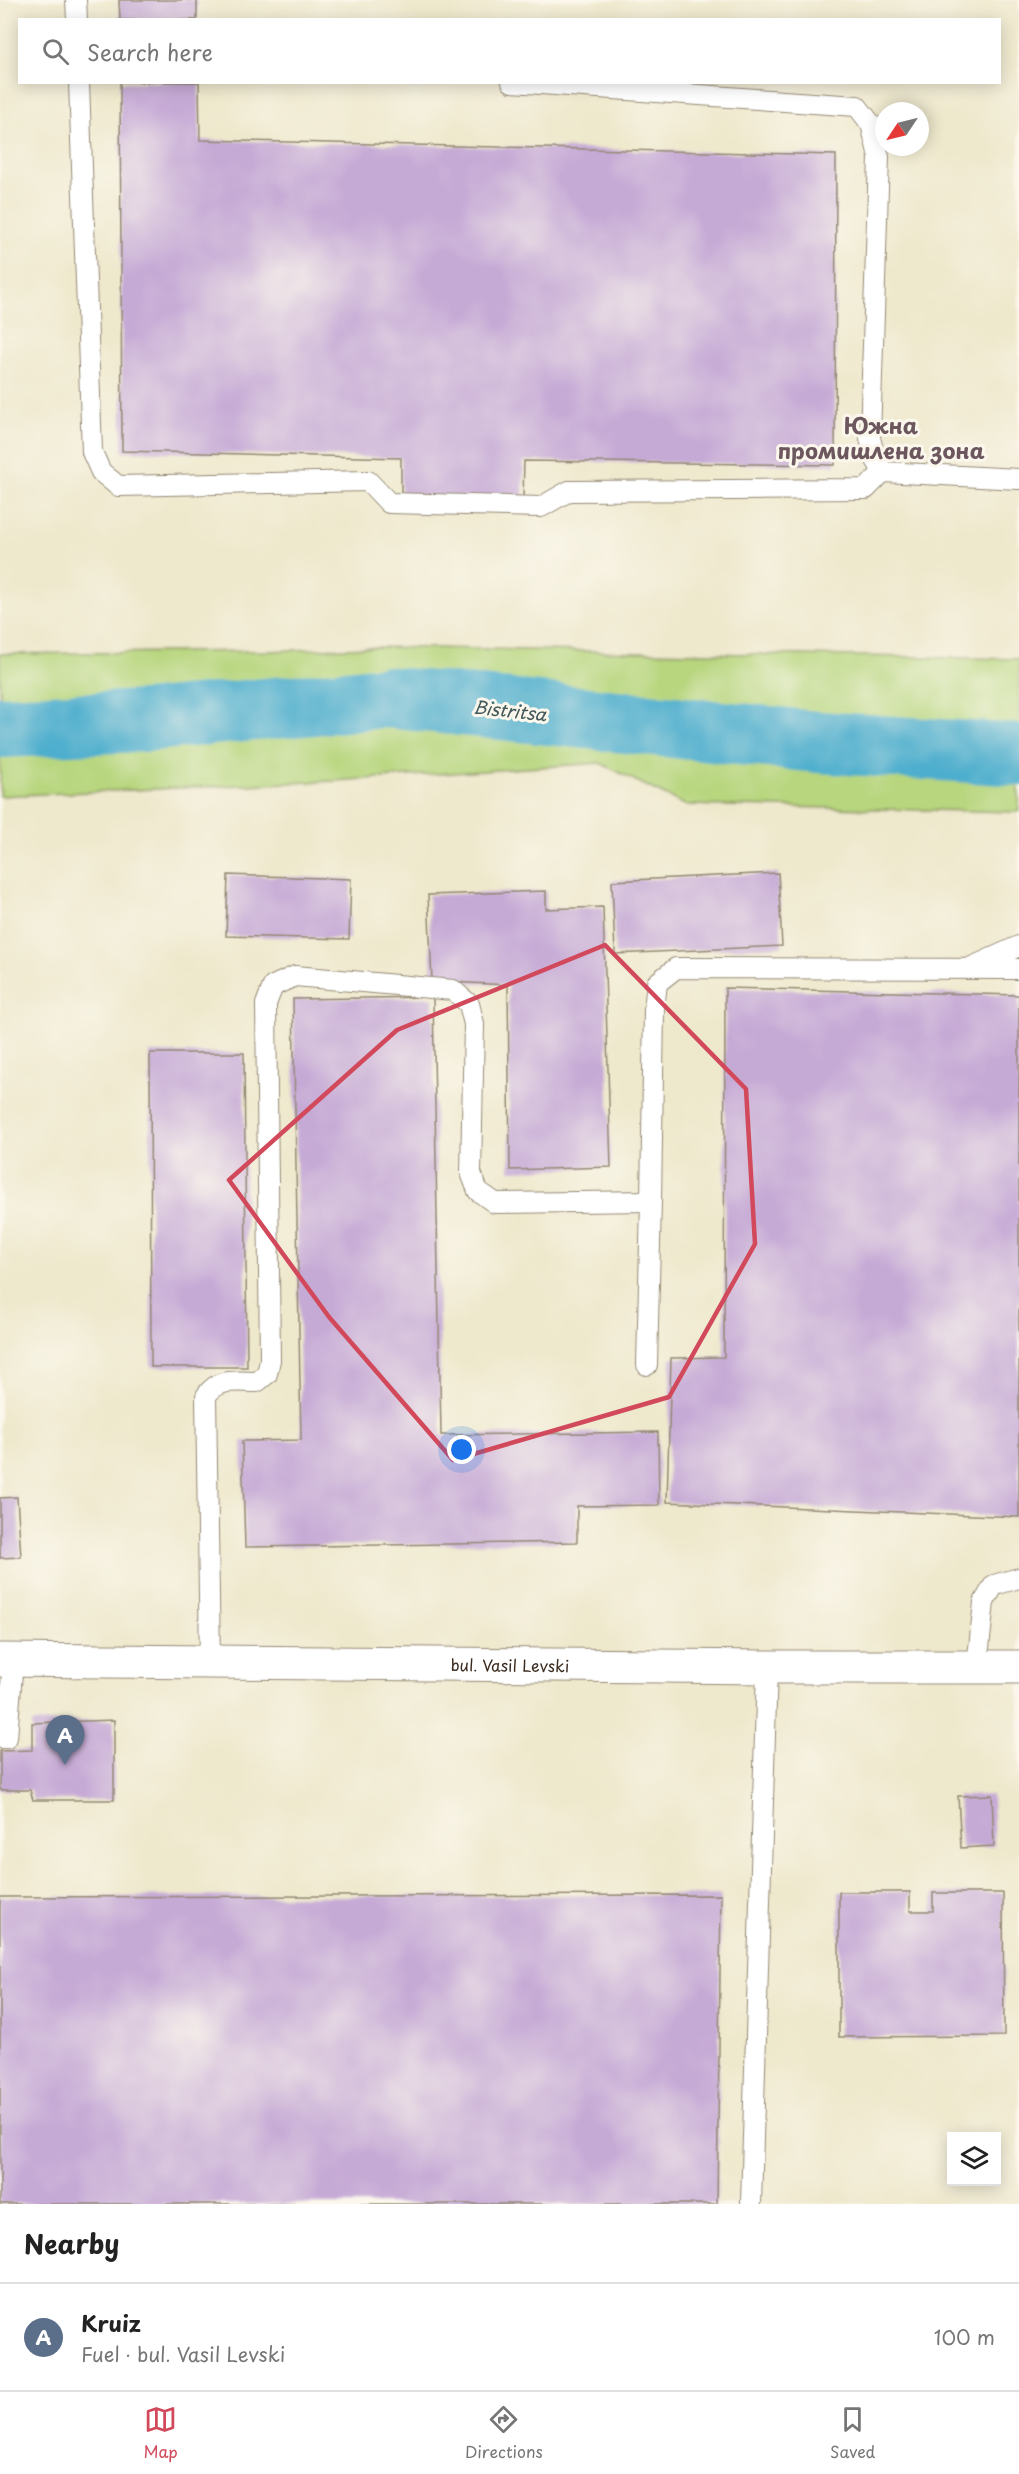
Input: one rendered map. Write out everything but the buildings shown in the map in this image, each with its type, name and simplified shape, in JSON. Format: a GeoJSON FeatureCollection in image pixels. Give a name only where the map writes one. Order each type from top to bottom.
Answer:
{"type":"FeatureCollection","features":[{"type":"Feature","properties":{"kind":"street","name":"bul. Vasil Levski"},"geometry":{"type":"LineString","coordinates":[[7,1660],[767,1668],[1019,1667]]}},
{"type":"Feature","properties":{"kind":"lane"},"geometry":{"type":"LineString","coordinates":[[76,0],[76,18]]}},
{"type":"Feature","properties":{"kind":"lane"},"geometry":{"type":"LineString","coordinates":[[79,84],[92,452],[101,472],[118,486],[369,481],[389,503],[541,507],[569,491],[866,489],[883,472],[1019,479]]}},
{"type":"Feature","properties":{"kind":"lane"},"geometry":{"type":"LineString","coordinates":[[541,84],[857,106],[871,124],[879,157],[870,438],[875,458],[883,472]]}},
{"type":"Feature","properties":{"kind":"lane"},"geometry":{"type":"LineString","coordinates":[[963,970],[1019,946]]}},
{"type":"Feature","properties":{"kind":"lane"},"geometry":{"type":"LineString","coordinates":[[647,1365],[654,1009],[657,983],[676,968],[1019,969]]}},
{"type":"Feature","properties":{"kind":"lane"},"geometry":{"type":"LineString","coordinates":[[210,1662],[207,1396],[212,1388],[223,1381],[256,1382],[267,1374],[270,1360],[266,1004],[273,986],[295,976],[453,990],[469,1004],[474,1024],[471,1173],[478,1191],[495,1203],[651,1201]]}},
{"type":"Feature","properties":{"kind":"lane"},"geometry":{"type":"LineString","coordinates":[[977,1666],[984,1602],[994,1585],[1019,1578]]}},
{"type":"Feature","properties":{"kind":"lane"},"geometry":{"type":"LineString","coordinates":[[0,1738],[7,1738],[7,1660]]}},
{"type":"Feature","properties":{"kind":"lane"},"geometry":{"type":"LineString","coordinates":[[751,2204],[767,1668]]}},
{"type":"Feature","properties":{"kind":"highlighted area"},"geometry":{"type":"Polygon","coordinates":[[[605,945],[746,1089],[755,1244],[669,1397],[453,1460],[329,1317],[229,1180],[397,1030],[605,945]]]}},
{"type":"Feature","properties":{"kind":"green space"},"geometry":{"type":"Polygon","coordinates":[[[372,647],[1019,659],[1019,812],[685,805],[600,763],[334,781],[0,796],[0,654],[268,651],[372,647]]]}},
{"type":"Feature","properties":{"kind":"waterway","name":"Bistritsa"},"geometry":{"type":"LineString","coordinates":[[0,727],[144,721],[385,697],[817,742],[1019,755]]}},
{"type":"Feature","properties":{"kind":"place","name":"Kruiz"},"geometry":{"type":"Point","coordinates":[65,1765]}},
{"type":"Feature","properties":{"kind":"district","name":"Южна промишлена зона"},"geometry":{"type":"Point","coordinates":[881,437]}}]}
